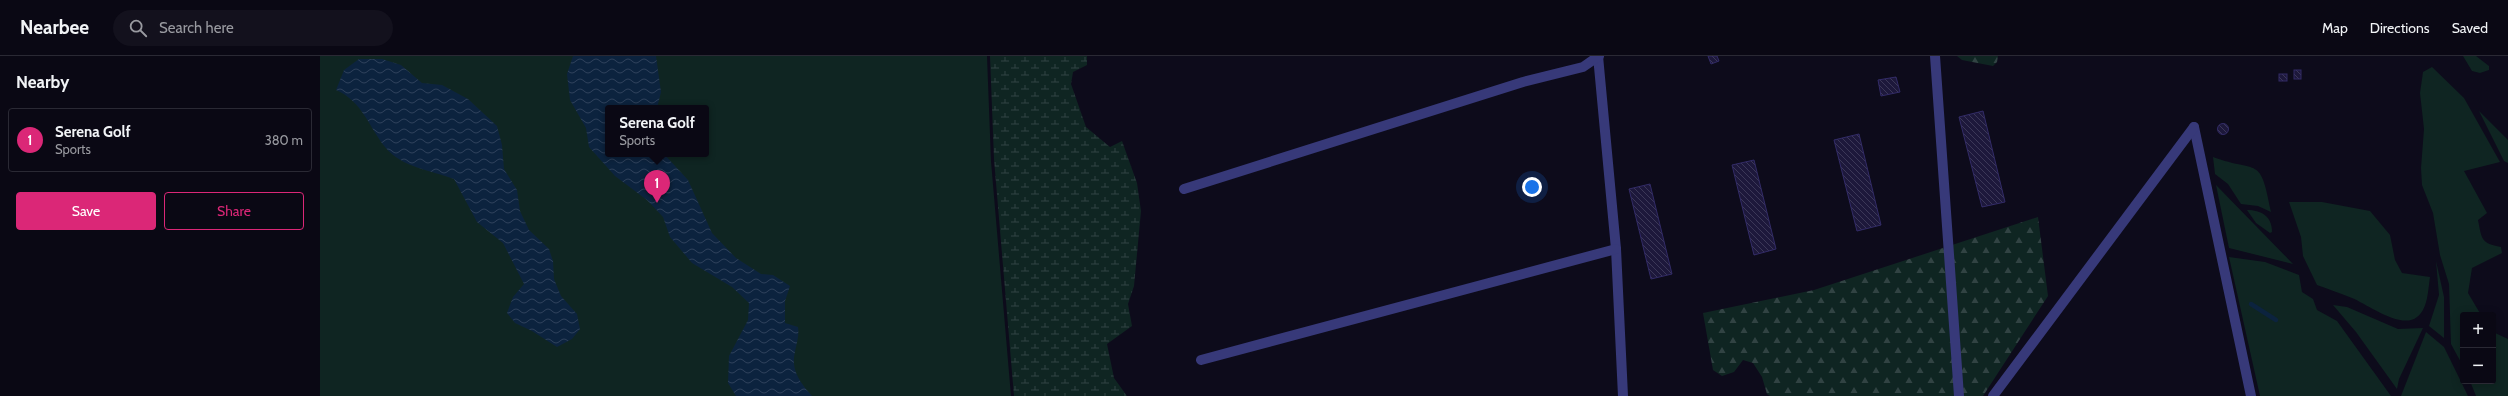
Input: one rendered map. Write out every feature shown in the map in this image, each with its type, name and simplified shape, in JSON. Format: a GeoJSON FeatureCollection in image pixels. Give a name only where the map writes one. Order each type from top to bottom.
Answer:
{"type":"FeatureCollection","features":[{"type":"Feature","properties":{"kind":"street"},"geometry":{"type":"LineString","coordinates":[[1184,189],[1516,85],[1583,67],[1598,56]]}},
{"type":"Feature","properties":{"kind":"street"},"geometry":{"type":"LineString","coordinates":[[1598,56],[1616,249],[1623,396]]}},
{"type":"Feature","properties":{"kind":"street"},"geometry":{"type":"LineString","coordinates":[[1935,56],[1959,396]]}},
{"type":"Feature","properties":{"kind":"street"},"geometry":{"type":"LineString","coordinates":[[1993,396],[2194,127],[2251,396]]}},
{"type":"Feature","properties":{"kind":"street"},"geometry":{"type":"LineString","coordinates":[[1201,360],[1616,249]]}},
{"type":"Feature","properties":{"kind":"green space"},"geometry":{"type":"Polygon","coordinates":[[[320,56],[987,56],[991,161],[1011,396],[320,396],[320,56]]]}},
{"type":"Feature","properties":{"kind":"green space"},"geometry":{"type":"Polygon","coordinates":[[[990,56],[1087,56],[1087,65],[1073,72],[1071,84],[1086,127],[1110,147],[1122,141],[1137,183],[1141,211],[1134,286],[1128,304],[1132,326],[1107,344],[1114,378],[1127,396],[1014,396],[994,159],[990,56]]]}},
{"type":"Feature","properties":{"kind":"green space"},"geometry":{"type":"Polygon","coordinates":[[[1957,56],[1998,56],[1997,62],[1993,66],[1962,60],[1957,56]]]}},
{"type":"Feature","properties":{"kind":"green space"},"geometry":{"type":"Polygon","coordinates":[[[2463,56],[2476,56],[2489,66],[2489,70],[2480,73],[2472,71],[2463,56]]]}},
{"type":"Feature","properties":{"kind":"green space"},"geometry":{"type":"Polygon","coordinates":[[[2432,67],[2464,98],[2500,162],[2464,171],[2487,213],[2478,220],[2480,232],[2486,242],[2501,247],[2502,253],[2472,268],[2468,293],[2479,312],[2460,312],[2460,360],[2451,344],[2449,284],[2440,255],[2433,213],[2422,185],[2421,168],[2424,129],[2420,93],[2423,72],[2432,67]]]}},
{"type":"Feature","properties":{"kind":"green space"},"geometry":{"type":"Polygon","coordinates":[[[2479,111],[2508,140],[2508,163],[2504,161],[2479,111]]]}},
{"type":"Feature","properties":{"kind":"green space"},"geometry":{"type":"Polygon","coordinates":[[[2213,157],[2255,169],[2264,181],[2271,212],[2258,206],[2241,204],[2228,184],[2215,174],[2213,157]]]}},
{"type":"Feature","properties":{"kind":"green space"},"geometry":{"type":"Polygon","coordinates":[[[2216,185],[2293,264],[2229,248],[2216,185]]]}},
{"type":"Feature","properties":{"kind":"green space"},"geometry":{"type":"Polygon","coordinates":[[[2289,202],[2322,202],[2370,211],[2390,235],[2395,260],[2402,273],[2430,277],[2427,299],[2421,314],[2410,320],[2393,318],[2384,315],[2352,298],[2317,285],[2303,256],[2301,237],[2289,202]]]}},
{"type":"Feature","properties":{"kind":"green space"},"geometry":{"type":"Polygon","coordinates":[[[2247,210],[2257,211],[2265,215],[2272,226],[2272,232],[2270,233],[2256,223],[2247,210]]]}},
{"type":"Feature","properties":{"kind":"green space"},"geometry":{"type":"Polygon","coordinates":[[[2038,217],[2048,296],[1983,396],[1770,396],[1767,394],[1762,377],[1753,363],[1743,360],[1734,372],[1722,376],[1713,370],[1703,313],[1814,290],[2038,217]]]}},
{"type":"Feature","properties":{"kind":"green space"},"geometry":{"type":"Polygon","coordinates":[[[2229,257],[2265,262],[2299,275],[2302,292],[2313,299],[2317,310],[2337,321],[2391,396],[2260,396],[2229,257]]]}},
{"type":"Feature","properties":{"kind":"green space"},"geometry":{"type":"Polygon","coordinates":[[[2436,261],[2444,297],[2444,338],[2429,326],[2439,295],[2436,261]]]}},
{"type":"Feature","properties":{"kind":"green space"},"geometry":{"type":"Polygon","coordinates":[[[2333,305],[2347,307],[2398,329],[2423,328],[2399,379],[2397,389],[2356,332],[2333,305]]]}},
{"type":"Feature","properties":{"kind":"green space"},"geometry":{"type":"Polygon","coordinates":[[[2426,332],[2444,347],[2460,380],[2460,384],[2462,384],[2468,396],[2401,396],[2426,332]]]}},
{"type":"Feature","properties":{"kind":"green space"},"geometry":{"type":"Polygon","coordinates":[[[2496,333],[2508,339],[2508,396],[2476,396],[2471,384],[2496,384],[2496,333]]]}},
{"type":"Feature","properties":{"kind":"water"},"geometry":{"type":"Polygon","coordinates":[[[573,56],[656,56],[661,92],[658,105],[605,105],[605,157],[667,157],[688,180],[712,233],[736,258],[761,274],[773,275],[790,286],[785,301],[785,323],[798,327],[794,364],[800,381],[812,396],[736,396],[728,383],[729,356],[748,320],[749,303],[732,287],[692,263],[670,237],[663,217],[647,200],[615,176],[589,147],[586,128],[570,100],[567,74],[573,56]]]}},
{"type":"Feature","properties":{"kind":"water"},"geometry":{"type":"Polygon","coordinates":[[[359,59],[382,59],[401,65],[422,83],[442,85],[468,99],[497,126],[502,145],[504,169],[517,190],[520,211],[529,230],[549,249],[553,261],[554,279],[561,296],[577,314],[580,329],[572,339],[557,347],[532,331],[515,323],[507,313],[513,297],[524,284],[503,243],[477,222],[454,179],[417,168],[400,160],[392,154],[379,139],[359,108],[345,95],[336,90],[344,70],[359,59]]]}},
{"type":"Feature","properties":{"kind":"building"},"geometry":{"type":"Polygon","coordinates":[[[1708,56],[1717,56],[1719,61],[1711,64],[1708,56]]]}},
{"type":"Feature","properties":{"kind":"building"},"geometry":{"type":"Polygon","coordinates":[[[2294,70],[2301,70],[2301,79],[2294,79],[2294,70]]]}},
{"type":"Feature","properties":{"kind":"building"},"geometry":{"type":"Polygon","coordinates":[[[2279,74],[2287,74],[2287,81],[2279,81],[2279,74]]]}},
{"type":"Feature","properties":{"kind":"building"},"geometry":{"type":"Polygon","coordinates":[[[1896,77],[1900,92],[1881,96],[1878,80],[1896,77]]]}},
{"type":"Feature","properties":{"kind":"building"},"geometry":{"type":"Polygon","coordinates":[[[1983,111],[2005,202],[1982,207],[1959,117],[1983,111]]]}},
{"type":"Feature","properties":{"kind":"building"},"geometry":{"type":"Polygon","coordinates":[[[2223,123],[2227,125],[2229,129],[2227,133],[2223,135],[2219,133],[2217,129],[2219,125],[2223,123]]]}},
{"type":"Feature","properties":{"kind":"building"},"geometry":{"type":"Polygon","coordinates":[[[1859,134],[1881,225],[1857,231],[1834,140],[1859,134]]]}},
{"type":"Feature","properties":{"kind":"building"},"geometry":{"type":"Polygon","coordinates":[[[1754,160],[1776,249],[1754,255],[1732,165],[1754,160]]]}},
{"type":"Feature","properties":{"kind":"building"},"geometry":{"type":"Polygon","coordinates":[[[1650,184],[1672,274],[1651,279],[1629,189],[1650,184]]]}},
{"type":"Feature","properties":{"kind":"waterway"},"geometry":{"type":"LineString","coordinates":[[2251,304],[2276,320]]}},
{"type":"Feature","properties":{"kind":"place","name":"Serena Golf"},"geometry":{"type":"Point","coordinates":[657,203]}}]}
